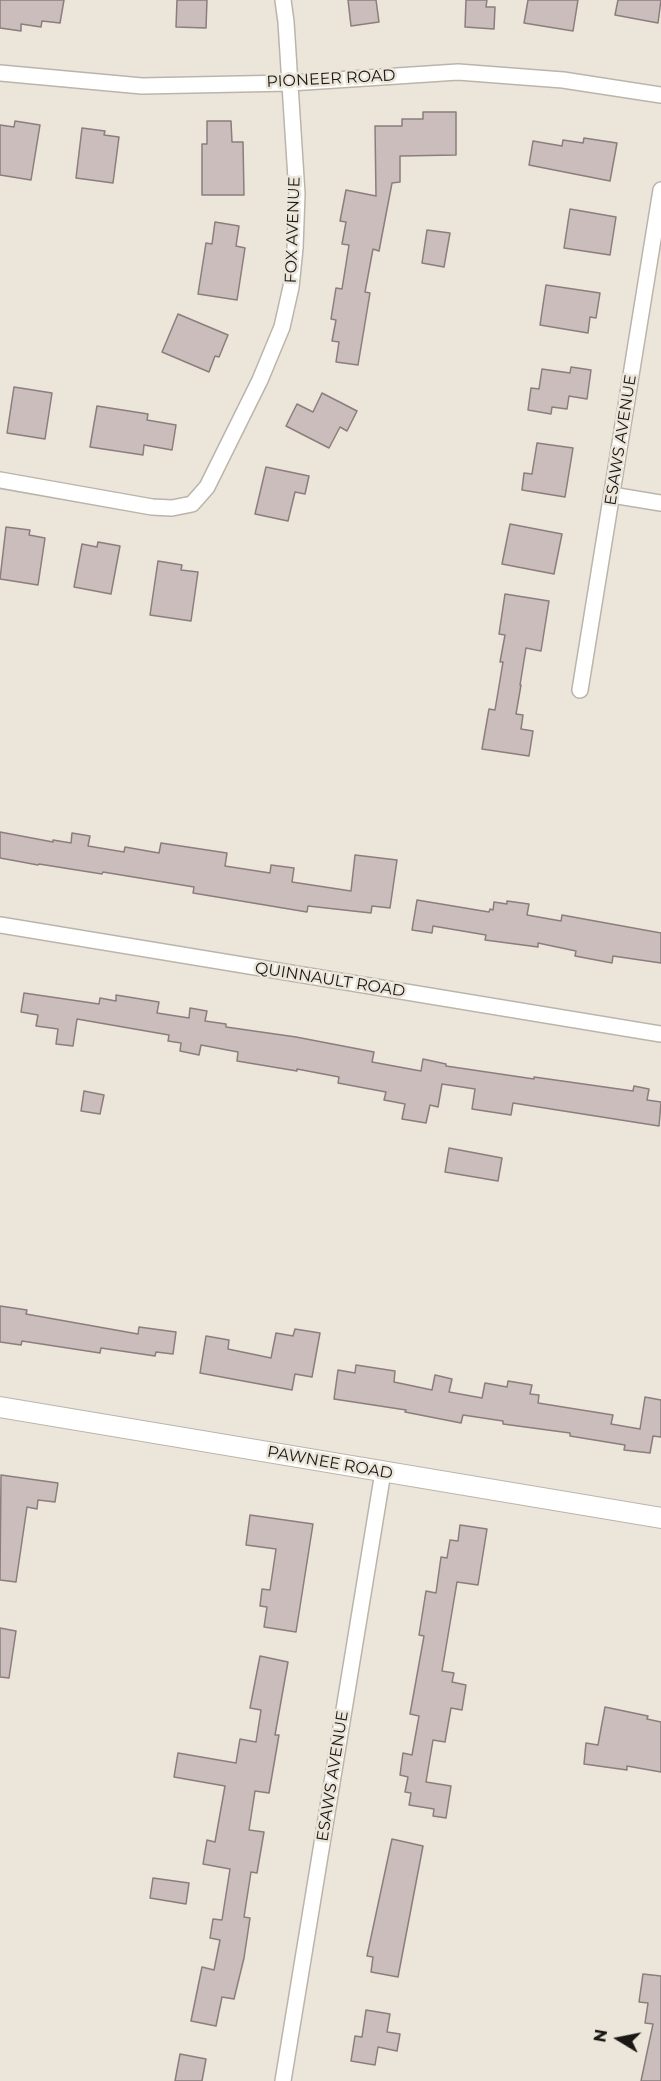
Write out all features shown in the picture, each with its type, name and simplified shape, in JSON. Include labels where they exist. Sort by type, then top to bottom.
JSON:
[{"type":"street","name":"FOX AVENUE","points":[[0,480],[152,507],[172,508],[192,504],[207,487],[260,380],[282,327],[291,287],[297,194],[283,0]]},
{"type":"street","name":"PIONEER ROAD","points":[[0,73],[142,86],[290,82],[458,72],[563,80],[661,95]]},
{"type":"street","name":"ESAWS AVENUE","points":[[580,690],[661,190]]},
{"type":"street","points":[[612,495],[661,503]]},
{"type":"street","name":"QUINNAULT ROAD","points":[[0,925],[661,1034]]},
{"type":"street","name":"PAWNEE ROAD","points":[[0,1407],[661,1518]]},
{"type":"street","name":"ESAWS AVENUE","points":[[283,2081],[384,1472]]},
{"type":"building","points":[[0,0],[64,0],[60,23],[42,21],[41,27],[21,24],[21,31],[0,28]]},
{"type":"building","points":[[177,0],[207,0],[206,28],[176,27]]},
{"type":"building","points":[[348,0],[376,0],[379,22],[351,26]]},
{"type":"building","points":[[466,0],[487,0],[486,7],[495,7],[494,29],[465,27]]},
{"type":"building","points":[[528,0],[578,0],[573,31],[524,23]]},
{"type":"building","points":[[618,0],[661,0],[658,23],[615,15]]},
{"type":"building","points":[[423,112],[456,112],[456,155],[400,156],[400,182],[392,183],[379,251],[373,249],[365,292],[370,293],[358,365],[336,362],[339,342],[332,341],[336,320],[331,319],[336,288],[342,289],[349,245],[342,244],[346,222],[340,221],[346,190],[376,196],[375,126],[402,126],[402,119],[423,119]]},
{"type":"building","points":[[15,121],[40,125],[31,180],[0,175],[0,125],[14,127]]},
{"type":"building","points":[[207,121],[231,121],[232,142],[243,142],[244,195],[202,195],[202,144],[207,144]]},
{"type":"building","points":[[82,128],[105,131],[104,135],[119,137],[113,183],[76,178]]},
{"type":"building","points":[[584,138],[617,143],[610,181],[529,165],[533,141],[562,146],[563,140],[583,143]]},
{"type":"building","points":[[570,209],[616,217],[610,255],[564,248]]},
{"type":"building","points":[[215,222],[239,226],[236,246],[245,248],[237,300],[198,294],[206,243],[212,244]]},
{"type":"building","points":[[427,230],[450,233],[444,267],[422,263]]},
{"type":"building","points":[[546,285],[600,293],[596,318],[590,317],[588,333],[540,325]]},
{"type":"building","points":[[178,314],[228,335],[219,357],[215,356],[209,372],[162,352]]},
{"type":"building","points":[[571,367],[591,370],[587,399],[569,396],[567,409],[552,407],[551,414],[528,410],[531,388],[539,389],[542,369],[570,373]]},
{"type":"building","points":[[14,387],[52,393],[45,439],[7,433]]},
{"type":"building","points":[[322,393],[357,411],[347,431],[340,427],[329,448],[286,426],[297,404],[313,412]]},
{"type":"building","points":[[97,406],[148,414],[147,420],[176,425],[172,450],[144,445],[143,455],[90,447]]},
{"type":"building","points":[[537,443],[573,448],[565,497],[522,490],[524,473],[532,474]]},
{"type":"building","points":[[266,467],[309,476],[305,494],[295,492],[288,521],[255,514]]},
{"type":"building","points":[[510,524],[562,534],[554,574],[502,564]]},
{"type":"building","points":[[6,527],[30,530],[29,535],[45,538],[38,585],[0,579]]},
{"type":"building","points":[[98,542],[120,546],[111,594],[74,587],[82,544],[97,547]]},
{"type":"building","points":[[158,561],[182,565],[181,570],[198,572],[191,621],[150,615]]},
{"type":"building","points":[[505,594],[549,601],[541,651],[526,648],[516,714],[523,715],[521,729],[533,731],[529,756],[482,749],[489,709],[495,710],[503,662],[500,662],[505,635],[499,634]]},
{"type":"building","points":[[0,832],[71,843],[72,833],[90,836],[88,846],[124,852],[125,847],[159,853],[161,843],[227,853],[225,866],[270,873],[271,865],[294,868],[292,882],[351,891],[355,855],[397,860],[390,908],[372,906],[371,913],[308,906],[307,912],[193,893],[194,887],[0,858]]},
{"type":"building","points":[[417,900],[489,912],[490,909],[493,910],[494,902],[507,904],[507,901],[529,904],[527,915],[561,921],[562,915],[661,933],[661,963],[613,956],[612,963],[575,956],[576,951],[538,943],[538,947],[485,940],[486,935],[433,926],[432,933],[412,930]]},
{"type":"building","points":[[24,993],[99,1004],[100,998],[116,1001],[116,995],[159,1002],[157,1013],[189,1018],[190,1008],[207,1011],[205,1021],[226,1024],[226,1027],[374,1052],[372,1062],[421,1071],[423,1059],[446,1064],[446,1066],[534,1079],[534,1077],[633,1091],[634,1086],[649,1089],[647,1100],[661,1102],[659,1126],[513,1103],[511,1115],[472,1109],[475,1089],[442,1084],[438,1107],[430,1105],[426,1123],[402,1119],[405,1104],[384,1100],[386,1092],[338,1083],[339,1077],[237,1061],[238,1052],[201,1045],[199,1055],[180,1051],[181,1043],[168,1041],[169,1035],[77,1019],[73,1046],[56,1044],[58,1029],[36,1026],[38,1015],[21,1012]]},
{"type":"building","points":[[84,1091],[104,1095],[100,1114],[81,1111]]},
{"type":"building","points":[[449,1148],[502,1158],[498,1181],[445,1172]]},
{"type":"building","points":[[0,1306],[27,1310],[26,1314],[138,1334],[139,1327],[176,1332],[173,1354],[156,1352],[155,1356],[101,1348],[100,1353],[22,1341],[21,1345],[0,1342]]},
{"type":"building","points":[[295,1329],[320,1333],[312,1377],[295,1374],[292,1390],[200,1373],[206,1336],[229,1340],[228,1349],[271,1358],[276,1333],[293,1336]]},
{"type":"building","points":[[356,1365],[395,1371],[394,1382],[432,1390],[435,1375],[452,1379],[449,1392],[482,1398],[485,1383],[507,1387],[508,1381],[532,1385],[530,1394],[539,1395],[538,1403],[613,1415],[611,1424],[640,1429],[645,1397],[661,1400],[661,1437],[653,1436],[650,1453],[624,1450],[625,1445],[570,1436],[570,1433],[503,1424],[503,1421],[463,1415],[461,1423],[405,1412],[406,1410],[334,1399],[338,1370],[355,1373]]},
{"type":"building","points":[[1,1475],[58,1483],[55,1502],[38,1500],[37,1509],[27,1507],[16,1582],[0,1580]]},
{"type":"building","points":[[250,1515],[313,1524],[296,1632],[264,1627],[267,1607],[260,1606],[262,1589],[270,1590],[276,1549],[246,1545]]},
{"type":"building","points":[[460,1525],[487,1529],[478,1585],[457,1582],[442,1671],[454,1673],[452,1682],[466,1685],[462,1710],[451,1708],[445,1742],[433,1740],[426,1782],[451,1786],[446,1818],[433,1816],[434,1809],[409,1805],[411,1793],[405,1792],[408,1777],[400,1775],[403,1753],[412,1755],[419,1716],[410,1714],[424,1636],[419,1635],[426,1591],[436,1593],[441,1557],[447,1558],[450,1540],[458,1541]]},
{"type":"building","points":[[0,1628],[16,1631],[9,1678],[0,1677]]},
{"type":"building","points":[[260,1656],[288,1662],[275,1735],[279,1735],[269,1793],[255,1791],[249,1830],[264,1832],[257,1873],[251,1872],[244,1917],[250,1918],[244,1958],[234,1999],[222,1997],[216,2026],[191,2021],[202,1967],[214,1970],[220,1940],[210,1938],[213,1919],[222,1920],[230,1869],[203,1864],[207,1840],[215,1842],[225,1786],[174,1777],[178,1753],[236,1763],[240,1739],[256,1742],[261,1710],[250,1708]]},
{"type":"building","points":[[605,1707],[648,1716],[647,1719],[661,1722],[661,1772],[627,1766],[627,1770],[584,1764],[586,1743],[598,1745]]},
{"type":"building","points":[[392,1839],[423,1846],[398,1977],[371,1972],[373,1957],[367,1956]]},
{"type":"building","points":[[153,1878],[189,1883],[186,1904],[150,1898]]},
{"type":"building","points":[[643,1974],[661,1976],[661,2081],[641,2081],[653,2024],[645,2023],[648,2003],[639,2002]]},
{"type":"building","points":[[366,2010],[390,2014],[387,2032],[400,2034],[397,2051],[378,2047],[375,2065],[351,2061],[355,2036],[362,2037]]},
{"type":"building","points":[[180,2054],[206,2059],[202,2081],[175,2081]]}]
